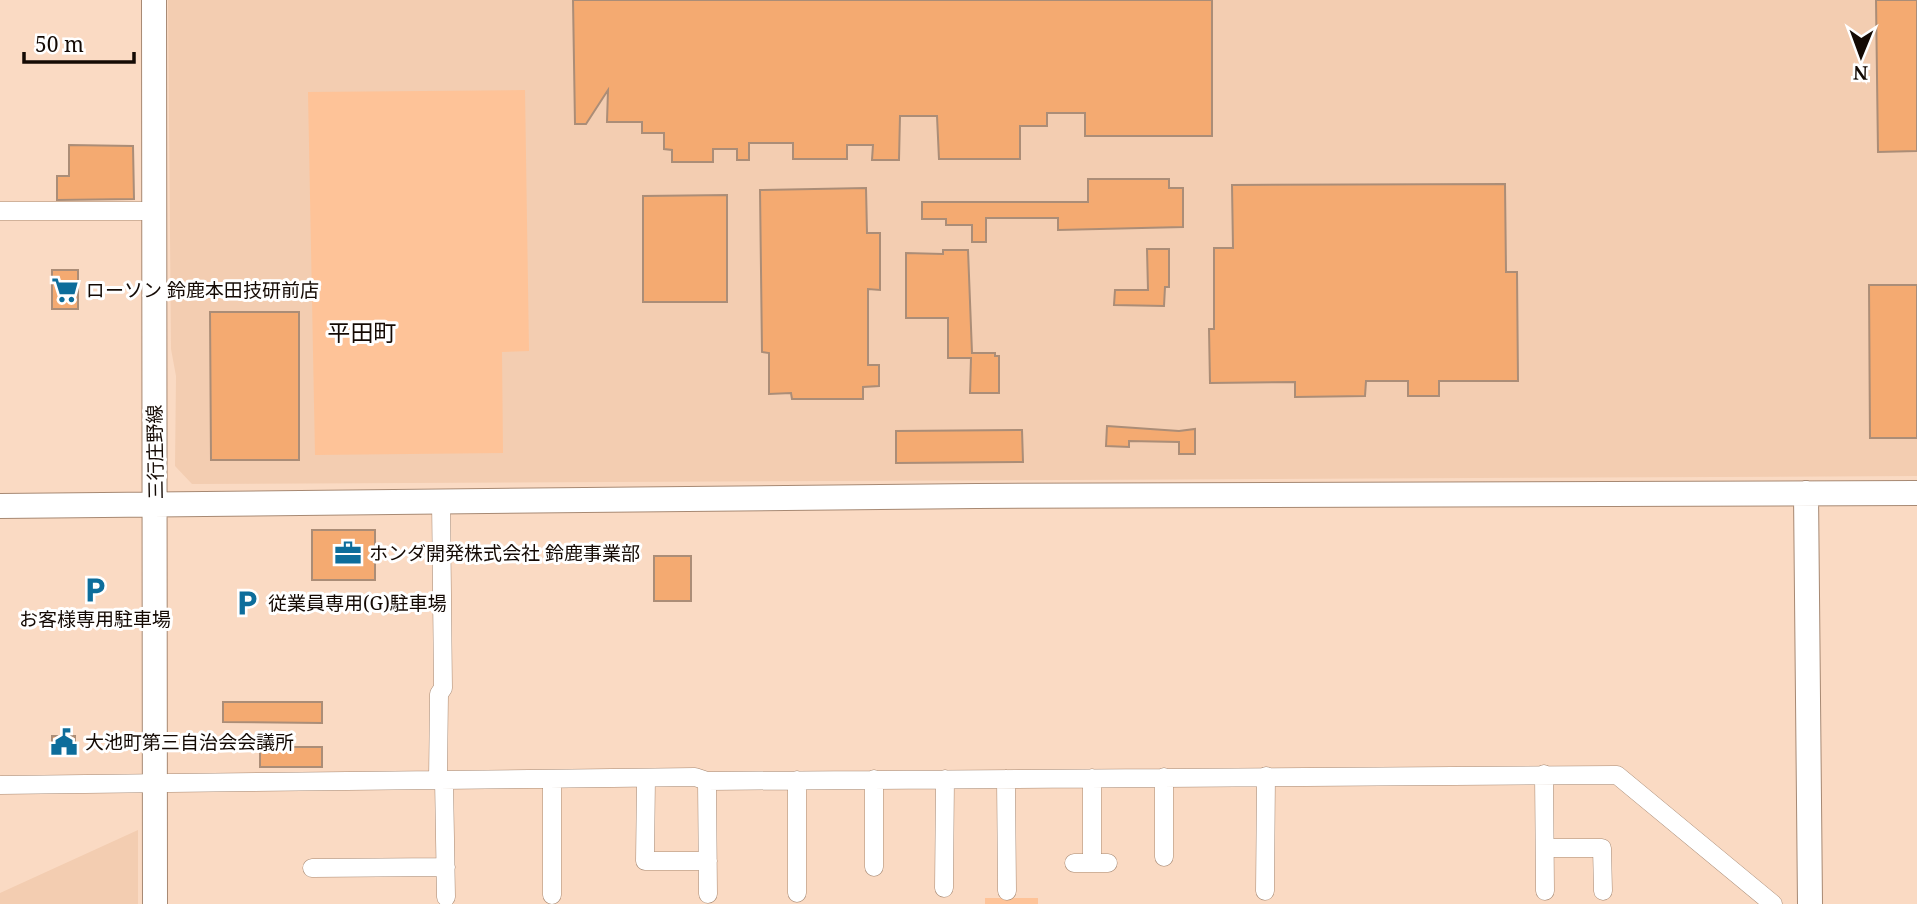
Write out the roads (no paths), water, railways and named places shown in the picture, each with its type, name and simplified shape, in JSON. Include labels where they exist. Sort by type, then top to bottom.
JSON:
[{"type":"street","name":"三行庄野線","points":[[153,0],[155,904]]},
{"type":"street","points":[[0,211],[153,211]]},
{"type":"street","points":[[0,506],[441,500],[1917,493]]},
{"type":"street","points":[[1806,494],[1810,904]]},
{"type":"street","points":[[441,500],[443,688],[439,694],[446,897]]},
{"type":"street","points":[[1544,774],[1545,891]]},
{"type":"street","points":[[0,785],[695,777],[707,781],[1617,775],[1773,904]]},
{"type":"street","points":[[1265,891],[1266,776]]},
{"type":"street","points":[[1164,777],[1164,857]]},
{"type":"street","points":[[646,778],[645,861],[708,860]]},
{"type":"street","points":[[1091,863],[1092,778]]},
{"type":"street","points":[[552,779],[552,895]]},
{"type":"street","points":[[874,779],[874,867]]},
{"type":"street","points":[[944,888],[945,779]]},
{"type":"street","points":[[1006,779],[1007,891]]},
{"type":"street","points":[[797,780],[797,893]]},
{"type":"street","points":[[707,781],[708,894]]},
{"type":"street","points":[[1545,848],[1602,848],[1603,891]]},
{"type":"street","points":[[312,868],[446,867]]},
{"type":"place","name":"ローソン 鈴鹿本田技研前店","points":[[65,290]]},
{"type":"place","name":"ホンダ開発株式会社 鈴鹿事業部","points":[[348,553]]},
{"type":"place","name":"お客様専用駐車場","points":[[95,590]]},
{"type":"place","name":"従業員専用(G)駐車場","points":[[247,603]]},
{"type":"place","name":"大池町第三自治会会議所","points":[[64,742]]},
{"type":"district","name":"平田町","points":[[362,333]]}]
